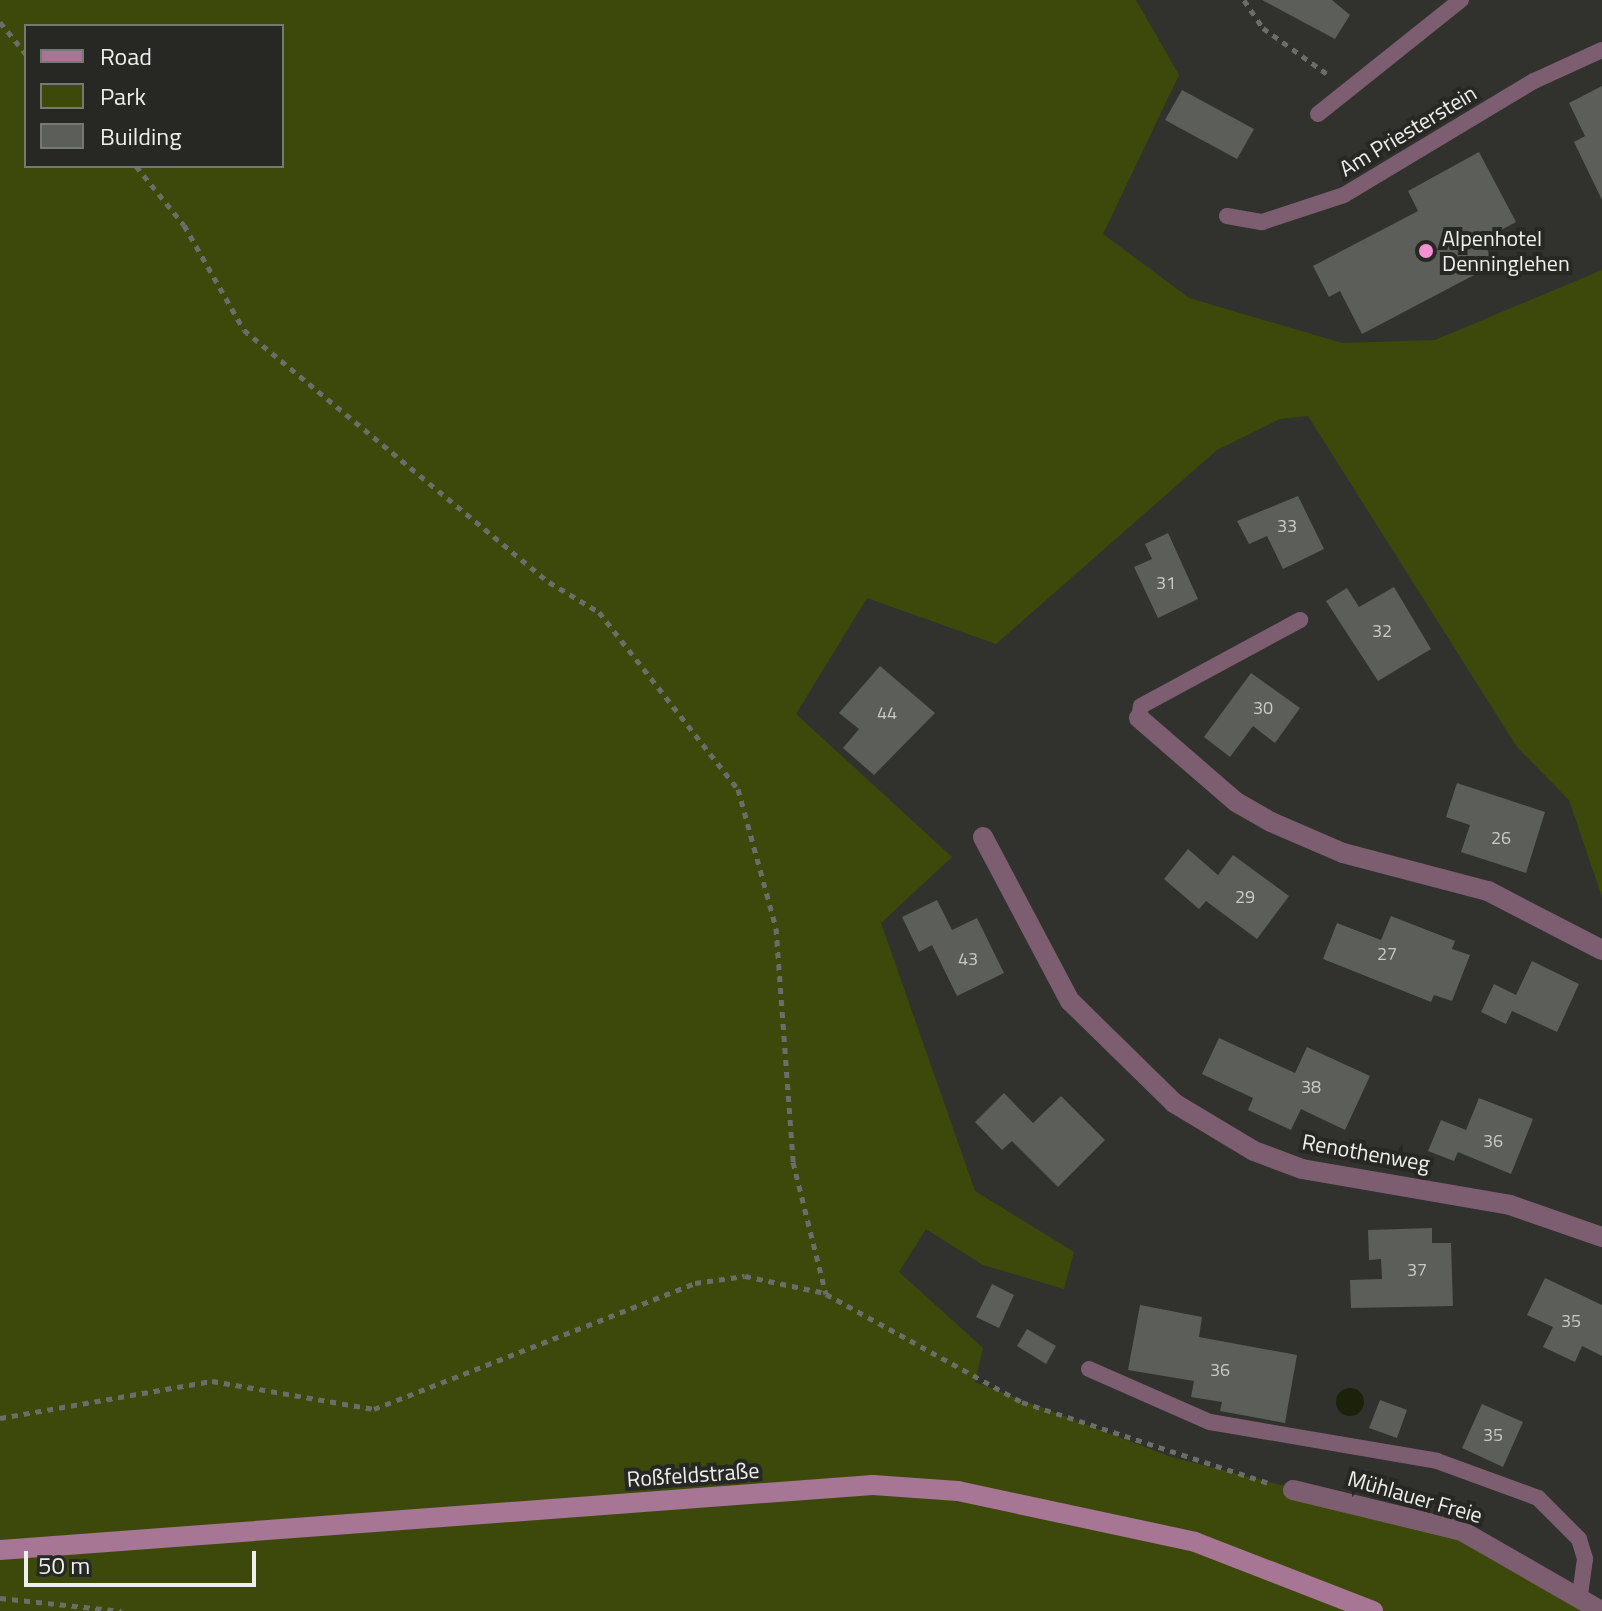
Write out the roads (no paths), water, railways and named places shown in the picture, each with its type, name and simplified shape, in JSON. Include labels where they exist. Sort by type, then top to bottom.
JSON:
[{"type":"main road","name":"Roßfeldstraße","points":[[0,1550],[873,1485],[958,1491],[1195,1542],[1373,1611]]},
{"type":"street","points":[[1139,718],[1236,802],[1271,822],[1343,853],[1488,891],[1602,950]]},
{"type":"street","name":"Renothenweg","points":[[983,837],[1070,1001],[1135,1073],[1186,1111],[1302,1169],[1496,1202],[1602,1237]]},
{"type":"street","name":"Mühlauer Freie","points":[[1293,1490],[1462,1531],[1580,1595],[1601,1611]]},
{"type":"lane","points":[[1318,114],[1461,0]]},
{"type":"lane","name":"Am Priesterstein","points":[[1227,216],[1262,222],[1344,195],[1534,81],[1602,50]]},
{"type":"lane","points":[[1139,718],[1141,706],[1300,620]]},
{"type":"lane","points":[[1089,1369],[1210,1422],[1437,1461],[1538,1498],[1579,1539],[1585,1559],[1580,1595]]},
{"type":"place","name":"Alpenhotel Denninglehen","points":[[1426,251]]}]
